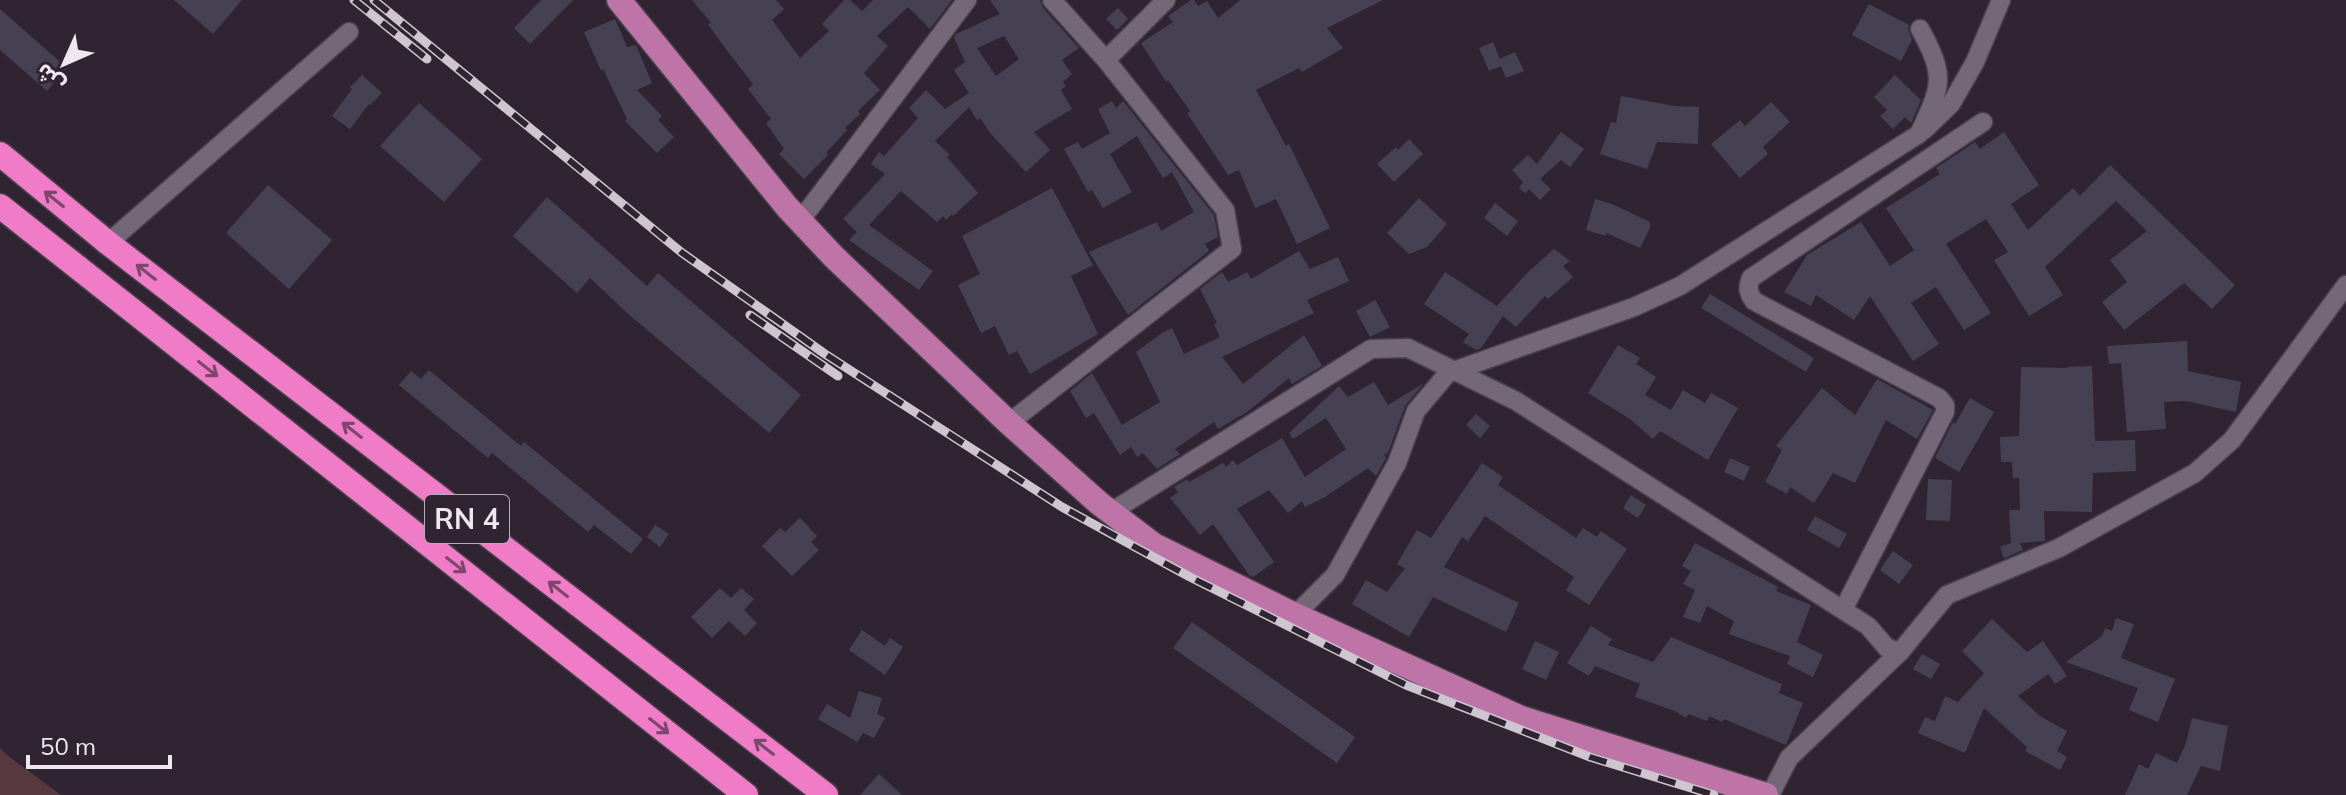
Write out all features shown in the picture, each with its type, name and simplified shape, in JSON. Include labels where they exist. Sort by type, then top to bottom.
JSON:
[{"type":"highway","name":"RN 4","points":[[0,154],[108,243],[826,795]]},
{"type":"highway","name":"RN 4","points":[[0,206],[746,795]]},
{"type":"main road","points":[[619,0],[800,221],[834,257],[1009,423],[1111,512],[1154,545],[1295,615],[1521,718],[1768,795]]},
{"type":"street","points":[[800,221],[967,0]]},
{"type":"street","points":[[1009,423],[1232,249],[1225,210],[1106,60],[1052,0]]},
{"type":"street","points":[[1106,60],[1166,0]]},
{"type":"street","points":[[1295,615],[1335,575],[1397,463],[1416,411],[1448,373],[1634,307],[1680,286],[1919,134],[1951,104],[1975,62],[2001,0]]},
{"type":"street","points":[[1919,134],[1935,97],[1939,72],[1920,29]]},
{"type":"street","points":[[108,243],[349,32]]},
{"type":"street","points":[[1843,610],[1945,412],[1945,405],[1931,393],[1754,301],[1748,293],[1748,285],[1751,278],[1983,122]]},
{"type":"street","points":[[1768,795],[1789,758],[1900,652],[1947,595],[2059,548],[2195,473],[2232,440],[2346,285]]},
{"type":"street","points":[[1111,512],[1371,349],[1408,348],[1516,401],[1868,626],[1887,648],[1900,652]]},
{"type":"shaded area","points":[[0,748],[7,755],[61,795],[0,795]]},
{"type":"building","points":[[174,0],[242,0],[213,34]]},
{"type":"building","points":[[541,0],[573,0],[530,44],[514,28]]},
{"type":"building","points":[[692,0],[776,0],[784,9],[772,20],[800,58],[829,31],[822,24],[844,0],[850,0],[862,11],[873,0],[952,0],[930,29],[908,7],[877,36],[888,46],[864,73],[880,90],[858,111],[860,114],[845,128],[847,130],[826,153],[828,155],[804,179],[779,154],[784,149],[766,123],[771,119],[748,89],[753,84]]},
{"type":"building","points":[[990,0],[1040,0],[1043,8],[1079,48],[1062,60],[1072,74],[1063,82],[1066,86],[1061,90],[1072,109],[1034,132],[1050,150],[1026,172],[980,118],[977,120],[969,107],[935,141],[950,155],[947,157],[978,193],[953,216],[946,220],[943,216],[937,222],[901,191],[869,225],[933,271],[919,290],[849,240],[857,232],[843,219],[885,174],[871,164],[879,152],[884,156],[918,118],[909,108],[926,90],[945,109],[969,93],[954,70],[965,62],[954,38],[956,34],[1000,14]],"holes":[[[1004,36],[1019,59],[996,76],[977,48]]]},
{"type":"building","points":[[1191,0],[1198,6],[1207,1],[1218,18],[1240,0],[1383,0],[1327,28],[1343,48],[1302,72],[1299,68],[1256,90],[1286,146],[1289,144],[1330,228],[1297,244],[1276,199],[1255,208],[1239,170],[1228,175],[1187,113],[1190,111],[1168,80],[1166,82],[1141,43],[1173,22],[1168,16]]},
{"type":"building","points":[[1869,4],[1909,25],[1912,40],[1901,61],[1852,35]]},
{"type":"building","points":[[1118,8],[1128,19],[1117,30],[1106,19]]},
{"type":"building","points":[[0,9],[67,68],[47,91],[0,50]]},
{"type":"building","points":[[615,19],[627,47],[636,45],[652,83],[637,90],[662,116],[658,120],[674,137],[657,153],[625,121],[627,119],[584,32]]},
{"type":"building","points":[[1493,42],[1500,59],[1515,52],[1524,71],[1506,78],[1501,66],[1489,71],[1479,48]]},
{"type":"building","points":[[362,75],[382,93],[369,104],[350,129],[332,116],[352,89],[350,87]]},
{"type":"building","points":[[1895,75],[1921,100],[1911,123],[1905,117],[1893,129],[1880,116],[1887,110],[1874,97]]},
{"type":"building","points":[[1621,96],[1674,106],[1699,107],[1698,144],[1657,142],[1647,169],[1600,154],[1611,122],[1616,123]]},
{"type":"building","points":[[1112,101],[1116,108],[1123,101],[1214,215],[1218,237],[1205,244],[1209,251],[1128,315],[1089,252],[1157,222],[1161,231],[1194,212],[1172,172],[1163,178],[1137,136],[1110,154],[1132,192],[1103,208],[1092,190],[1088,192],[1064,149],[1078,142],[1082,149],[1110,133],[1098,109]]},
{"type":"building","points":[[1771,102],[1790,122],[1763,147],[1768,154],[1740,178],[1711,144],[1740,120],[1745,126]]},
{"type":"building","points":[[419,103],[482,159],[444,202],[380,146]]},
{"type":"building","points":[[1561,132],[1584,149],[1570,167],[1561,160],[1540,179],[1551,189],[1540,200],[1529,189],[1525,193],[1519,188],[1523,182],[1512,170],[1528,155],[1537,164]]},
{"type":"building","points":[[2004,132],[2039,185],[2011,204],[2028,230],[2073,188],[2080,196],[2110,165],[2235,285],[2212,309],[2184,283],[2124,330],[2102,302],[2127,282],[2110,260],[2147,231],[2116,201],[2045,267],[2063,295],[2029,316],[1994,260],[2008,252],[1986,219],[1946,244],[1991,313],[1964,330],[1936,287],[1911,303],[1939,344],[1913,361],[1870,296],[1854,320],[1816,295],[1811,306],[1784,292],[1807,255],[1861,222],[1890,266],[1914,250],[1886,208],[1940,174],[1936,168],[1975,142],[1980,149]]},
{"type":"building","points":[[1409,139],[1423,154],[1394,182],[1377,164]]},
{"type":"building","points":[[268,185],[332,240],[289,289],[226,233]]},
{"type":"building","points":[[1052,188],[1093,265],[1071,276],[1098,334],[1030,374],[1017,351],[1009,355],[995,326],[981,333],[958,285],[980,274],[962,236]]},
{"type":"building","points":[[547,197],[647,286],[658,273],[801,395],[769,433],[590,278],[577,293],[513,236]]},
{"type":"building","points":[[1419,198],[1447,224],[1427,247],[1409,254],[1387,233]]},
{"type":"building","points":[[1595,199],[1650,222],[1640,248],[1606,233],[1606,236],[1586,230]]},
{"type":"building","points":[[1495,203],[1518,221],[1507,236],[1484,218]]},
{"type":"building","points":[[1554,249],[1570,261],[1563,266],[1573,277],[1548,299],[1545,296],[1516,327],[1503,316],[1481,348],[1476,350],[1463,342],[1469,334],[1424,304],[1445,272],[1497,306]]},
{"type":"building","points":[[1299,251],[1310,269],[1338,257],[1349,281],[1307,300],[1314,313],[1222,357],[1243,384],[1304,335],[1322,366],[1292,384],[1289,378],[1247,412],[1218,429],[1214,422],[1175,449],[1180,454],[1157,469],[1143,453],[1137,457],[1131,447],[1120,455],[1094,413],[1086,418],[1070,391],[1092,373],[1122,425],[1160,402],[1136,352],[1172,328],[1184,354],[1220,337],[1214,324],[1217,323],[1200,289],[1222,272],[1228,282],[1247,272],[1251,279]]},
{"type":"building","points":[[1710,294],[1814,358],[1806,372],[1701,308]]},
{"type":"building","points":[[1375,300],[1390,327],[1370,337],[1356,311]]},
{"type":"building","points":[[2187,341],[2188,371],[2241,382],[2236,412],[2186,401],[2164,402],[2166,429],[2127,432],[2121,363],[2109,364],[2107,346]]},
{"type":"building","points":[[1618,345],[1640,358],[1636,364],[1656,377],[1645,395],[1671,410],[1683,390],[1705,403],[1711,393],[1738,408],[1708,460],[1660,431],[1653,439],[1630,419],[1588,393]]},
{"type":"building","points":[[2092,366],[2095,441],[2135,440],[2136,471],[2093,473],[2092,512],[2044,511],[2045,541],[2020,543],[2023,550],[2004,558],[2000,547],[2011,543],[2009,510],[2020,510],[2019,478],[2013,478],[2012,462],[2001,462],[2000,437],[2019,436],[2021,367]]},
{"type":"building","points":[[429,370],[521,446],[524,442],[643,539],[631,554],[594,525],[588,532],[492,453],[488,458],[399,385],[411,371],[421,379]]},
{"type":"building","points":[[1877,379],[1933,410],[1917,439],[1886,420],[1855,483],[1833,473],[1814,503],[1790,487],[1787,494],[1765,482],[1782,450],[1776,446],[1822,388],[1855,415]]},
{"type":"building","points":[[1374,382],[1388,405],[1424,383],[1405,406],[1376,476],[1368,468],[1325,497],[1305,507],[1302,501],[1288,513],[1269,490],[1237,509],[1274,562],[1253,577],[1213,524],[1200,535],[1170,498],[1178,492],[1174,487],[1187,479],[1189,482],[1223,463],[1226,467],[1233,460],[1237,465],[1282,438],[1305,477],[1346,449],[1326,418],[1293,439],[1289,433],[1339,386],[1348,397]]},
{"type":"building","points":[[1970,398],[1994,412],[1959,472],[1935,458],[1953,422],[1955,424]]},
{"type":"building","points":[[1476,414],[1490,426],[1480,438],[1466,425]]},
{"type":"building","points":[[1730,458],[1750,467],[1744,481],[1724,472]]},
{"type":"building","points":[[1482,463],[1503,477],[1498,485],[1576,538],[1583,528],[1597,537],[1601,531],[1627,549],[1589,605],[1566,590],[1574,577],[1485,516],[1468,541],[1462,537],[1444,567],[1519,603],[1506,632],[1433,597],[1409,637],[1352,604],[1366,580],[1387,592],[1405,568],[1397,564],[1417,530],[1431,538]]},
{"type":"building","points":[[1928,479],[1952,480],[1950,521],[1926,520]]},
{"type":"building","points":[[1631,495],[1646,505],[1638,518],[1623,508]]},
{"type":"building","points":[[1815,516],[1847,534],[1839,548],[1807,530]]},
{"type":"building","points":[[800,518],[817,536],[811,542],[819,550],[792,576],[762,546],[780,528],[785,532]]},
{"type":"building","points":[[655,525],[669,534],[660,547],[647,537]]},
{"type":"building","points":[[1695,543],[1778,587],[1776,591],[1811,605],[1797,642],[1823,655],[1813,677],[1787,664],[1790,656],[1729,634],[1734,621],[1707,606],[1700,623],[1683,617],[1695,590],[1683,584],[1691,571],[1682,566]]},
{"type":"building","points":[[1893,551],[1913,565],[1899,584],[1880,570]]},
{"type":"building","points":[[720,588],[731,598],[741,588],[754,599],[744,610],[757,623],[745,636],[729,621],[712,638],[691,617]]},
{"type":"building","points":[[2116,618],[2134,624],[2121,658],[2175,679],[2158,722],[2129,710],[2138,688],[2066,662],[2102,636],[2105,628],[2112,631]]},
{"type":"building","points":[[1992,619],[2027,652],[2043,641],[2067,676],[2055,684],[2048,674],[2018,696],[2040,716],[2067,731],[2057,751],[2067,757],[2060,770],[2025,751],[2027,747],[1984,708],[1965,753],[1918,733],[1925,717],[1935,721],[1945,696],[1958,702],[1984,673],[1962,651]]},
{"type":"building","points":[[1192,622],[1355,737],[1337,763],[1173,648]]},
{"type":"building","points":[[1591,626],[1612,639],[1608,645],[1653,662],[1671,637],[1782,684],[1779,693],[1803,703],[1786,745],[1724,719],[1722,722],[1709,716],[1707,721],[1688,714],[1686,718],[1635,697],[1640,684],[1595,666],[1589,676],[1567,663]]},
{"type":"building","points":[[862,630],[885,646],[890,638],[903,647],[885,675],[849,650]]},
{"type":"building","points":[[1535,641],[1559,652],[1546,680],[1522,669]]},
{"type":"building","points":[[1922,654],[1940,664],[1931,679],[1913,669]]},
{"type":"building","points":[[859,691],[882,698],[877,714],[885,718],[874,738],[863,733],[857,742],[818,719],[827,704],[850,718]]},
{"type":"building","points":[[2192,718],[2228,726],[2220,771],[2201,766],[2187,795],[2125,795],[2139,764],[2148,769],[2156,753],[2177,763]]},
{"type":"building","points":[[879,774],[902,795],[860,795]]},
{"type":"railway","points":[[354,0],[427,59]]},
{"type":"railway","points":[[374,0],[681,252],[825,354],[1062,507],[1190,577],[1406,685],[1590,757],[1714,795]]},
{"type":"railway","points":[[750,315],[838,376]]}]
